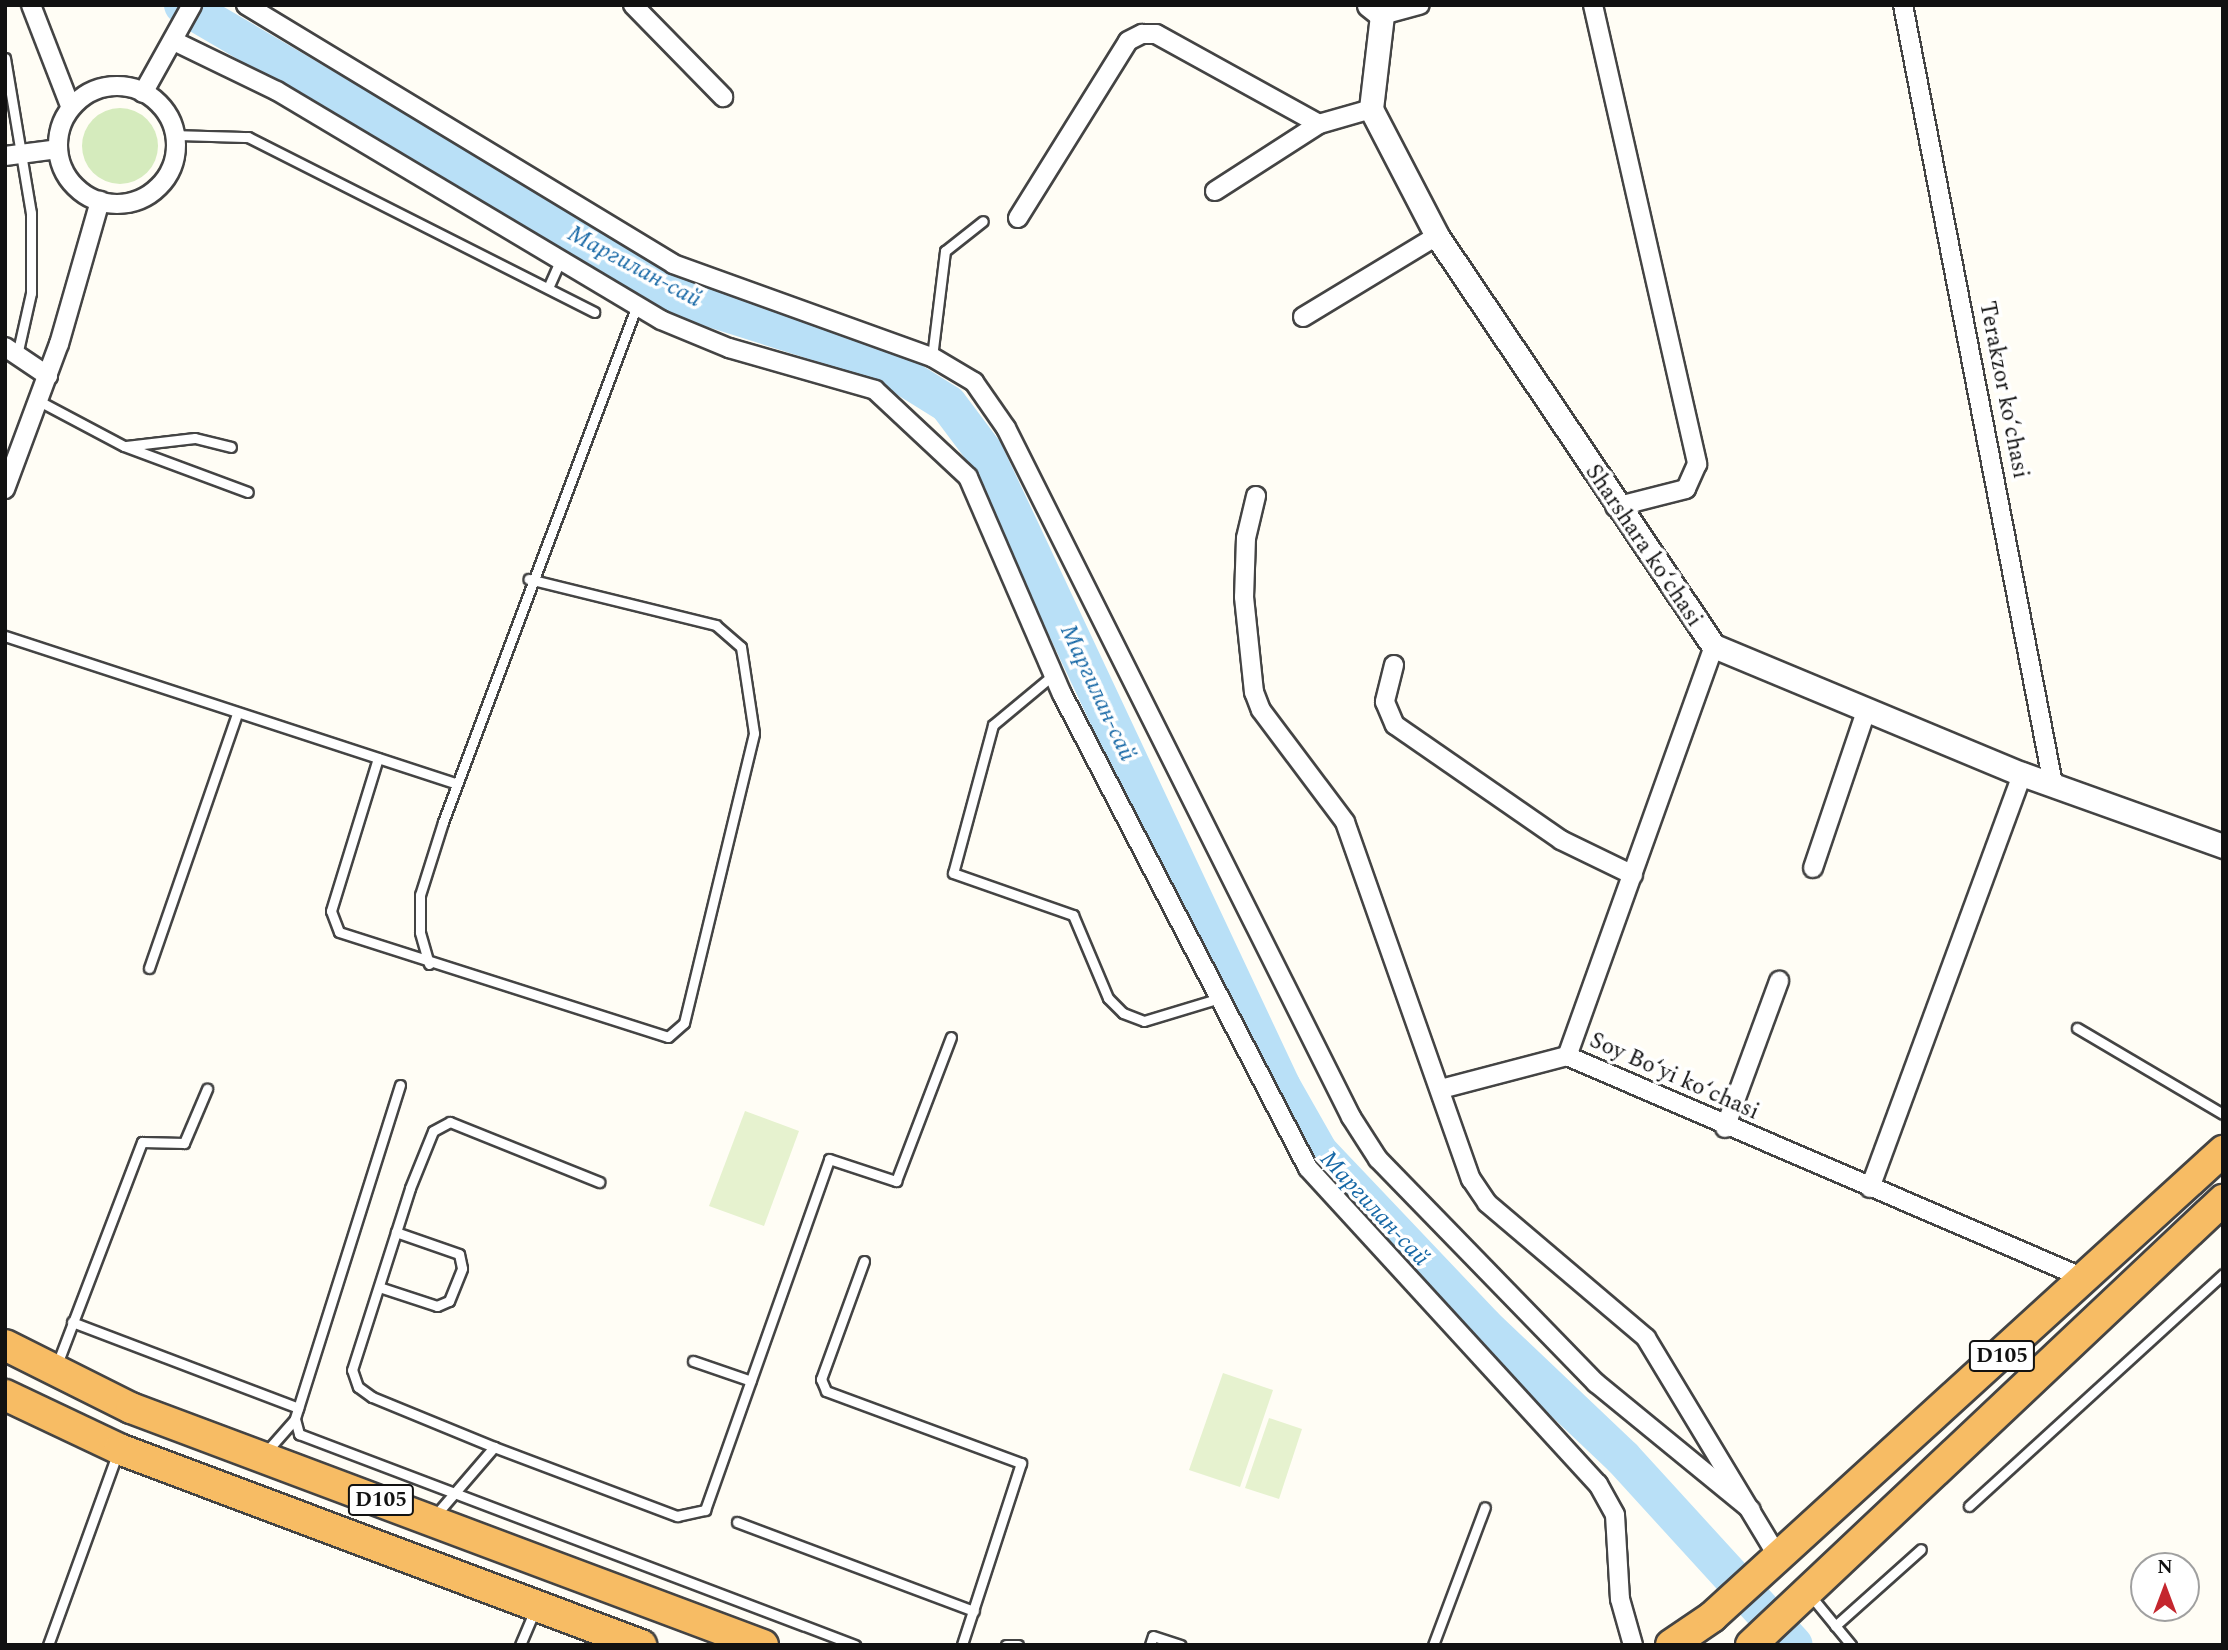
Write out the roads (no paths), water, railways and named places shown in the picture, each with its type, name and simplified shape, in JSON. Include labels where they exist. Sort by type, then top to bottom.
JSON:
[{"type":"highway","name":"D105","points":[[1671,1645],[1712,1617],[2086,1279],[2223,1151]]},
{"type":"highway","name":"D105","points":[[1752,1645],[2223,1200]]},
{"type":"highway","name":"D105","points":[[5,1345],[54,1372],[131,1408],[763,1645]]},
{"type":"highway","name":"D105","points":[[5,1395],[119,1449],[641,1645]]},
{"type":"street","points":[[31,5],[71,108],[58,149],[71,182],[100,201],[126,203],[160,184],[173,161],[175,135],[164,110],[143,93],[104,88],[71,108]]},
{"type":"street","points":[[143,93],[192,5]]},
{"type":"street","points":[[246,5],[673,264],[932,357],[974,382],[992,402],[1338,1093],[1378,1159],[1596,1383],[1751,1510]]},
{"type":"street","points":[[633,5],[723,97]]},
{"type":"street","points":[[1214,191],[1320,124],[1371,109],[1376,10],[1420,5]]},
{"type":"street","points":[[1593,5],[1697,464],[1686,489],[1615,507]]},
{"type":"street","name":"Terakzor koʻchasi","points":[[1903,5],[2053,785]]},
{"type":"street","points":[[1018,218],[1128,41],[1142,34],[1156,34],[1320,124]]},
{"type":"street","points":[[174,41],[277,91],[637,305],[729,348],[875,390],[968,477],[1053,675],[1217,999],[1308,1168],[1337,1207],[1598,1484],[1615,1515],[1620,1599],[1633,1645]]},
{"type":"street","name":"Sharshara koʻchasi","points":[[1371,109],[1437,236],[1615,507],[1714,646],[2022,774],[2223,846]]},
{"type":"street","points":[[12,156],[58,149]]},
{"type":"street","points":[[5,489],[40,401],[100,201]]},
{"type":"street","points":[[1303,317],[1437,236]]},
{"type":"street","points":[[11,351],[48,376]]},
{"type":"street","points":[[1256,496],[1246,538],[1244,597],[1254,692],[1261,710],[1345,822],[1471,1179],[1486,1203],[1646,1338],[1778,1557]]},
{"type":"street","name":"Soy Boʻyi koʻchasi","points":[[1714,646],[1567,1056],[1725,1128],[2086,1279]]},
{"type":"street","points":[[1394,666],[1385,702],[1395,725],[1561,840],[1633,875]]},
{"type":"street","points":[[1813,868],[1866,711]]},
{"type":"street","points":[[1870,1188],[2022,774]]},
{"type":"street","points":[[1725,1128],[1779,981]]},
{"type":"street","points":[[1441,1089],[1567,1056]]},
{"type":"lane","points":[[5,58],[12,156],[31,213],[31,293],[11,351]]},
{"type":"lane","points":[[175,135],[248,137],[594,312]]},
{"type":"lane","points":[[932,357],[945,251],[983,222]]},
{"type":"lane","points":[[548,288],[560,261]]},
{"type":"lane","points":[[429,964],[419,932],[420,895],[455,783],[529,579],[637,305]]},
{"type":"lane","points":[[40,401],[124,446],[248,492]]},
{"type":"lane","points":[[124,446],[195,438],[231,447]]},
{"type":"lane","points":[[378,758],[331,912],[338,932],[429,964],[668,1037],[684,1023],[754,733],[741,647],[716,625],[529,579]]},
{"type":"lane","points":[[5,636],[237,714],[455,783]]},
{"type":"lane","points":[[1053,675],[993,725],[953,873],[1073,915],[1108,998],[1123,1013],[1144,1021],[1217,999]]},
{"type":"lane","points":[[149,968],[237,714]]},
{"type":"lane","points":[[2077,1028],[2223,1114]]},
{"type":"lane","points":[[599,1182],[450,1122],[433,1132],[396,1232],[352,1370],[358,1387],[494,1447],[691,1516],[705,1510],[829,1159],[896,1181],[951,1037]]},
{"type":"lane","points":[[262,1456],[295,1419],[400,1085]]},
{"type":"lane","points":[[54,1372],[142,1142],[184,1143],[206,1089]]},
{"type":"lane","points":[[379,1287],[437,1306],[449,1301],[462,1268],[459,1254],[396,1232]]},
{"type":"lane","points":[[864,1261],[821,1379],[826,1391],[1021,1463],[962,1645]]},
{"type":"lane","points":[[1969,1506],[2223,1274]]},
{"type":"lane","points":[[72,1322],[298,1408]]},
{"type":"lane","points":[[693,1361],[751,1381]]},
{"type":"lane","points":[[295,1419],[299,1434],[855,1645]]},
{"type":"lane","points":[[432,1519],[451,1492],[494,1447]]},
{"type":"lane","points":[[48,1645],[119,1449]]},
{"type":"lane","points":[[1433,1645],[1485,1507]]},
{"type":"lane","points":[[737,1522],[974,1611]]},
{"type":"lane","points":[[1835,1626],[1921,1549]]},
{"type":"lane","points":[[1803,1594],[1851,1645]]},
{"type":"lane","points":[[520,1645],[537,1605]]},
{"type":"lane","points":[[1150,1645],[1153,1636],[1181,1645]]},
{"type":"lane","points":[[1006,1645],[1018,1645]]},
{"type":"waterway","name":"Маргилан-сай","points":[[183,5],[685,300],[879,361],[948,404],[984,452],[1282,1087],[1319,1152],[1484,1326],[1623,1458],[1794,1645]]}]
